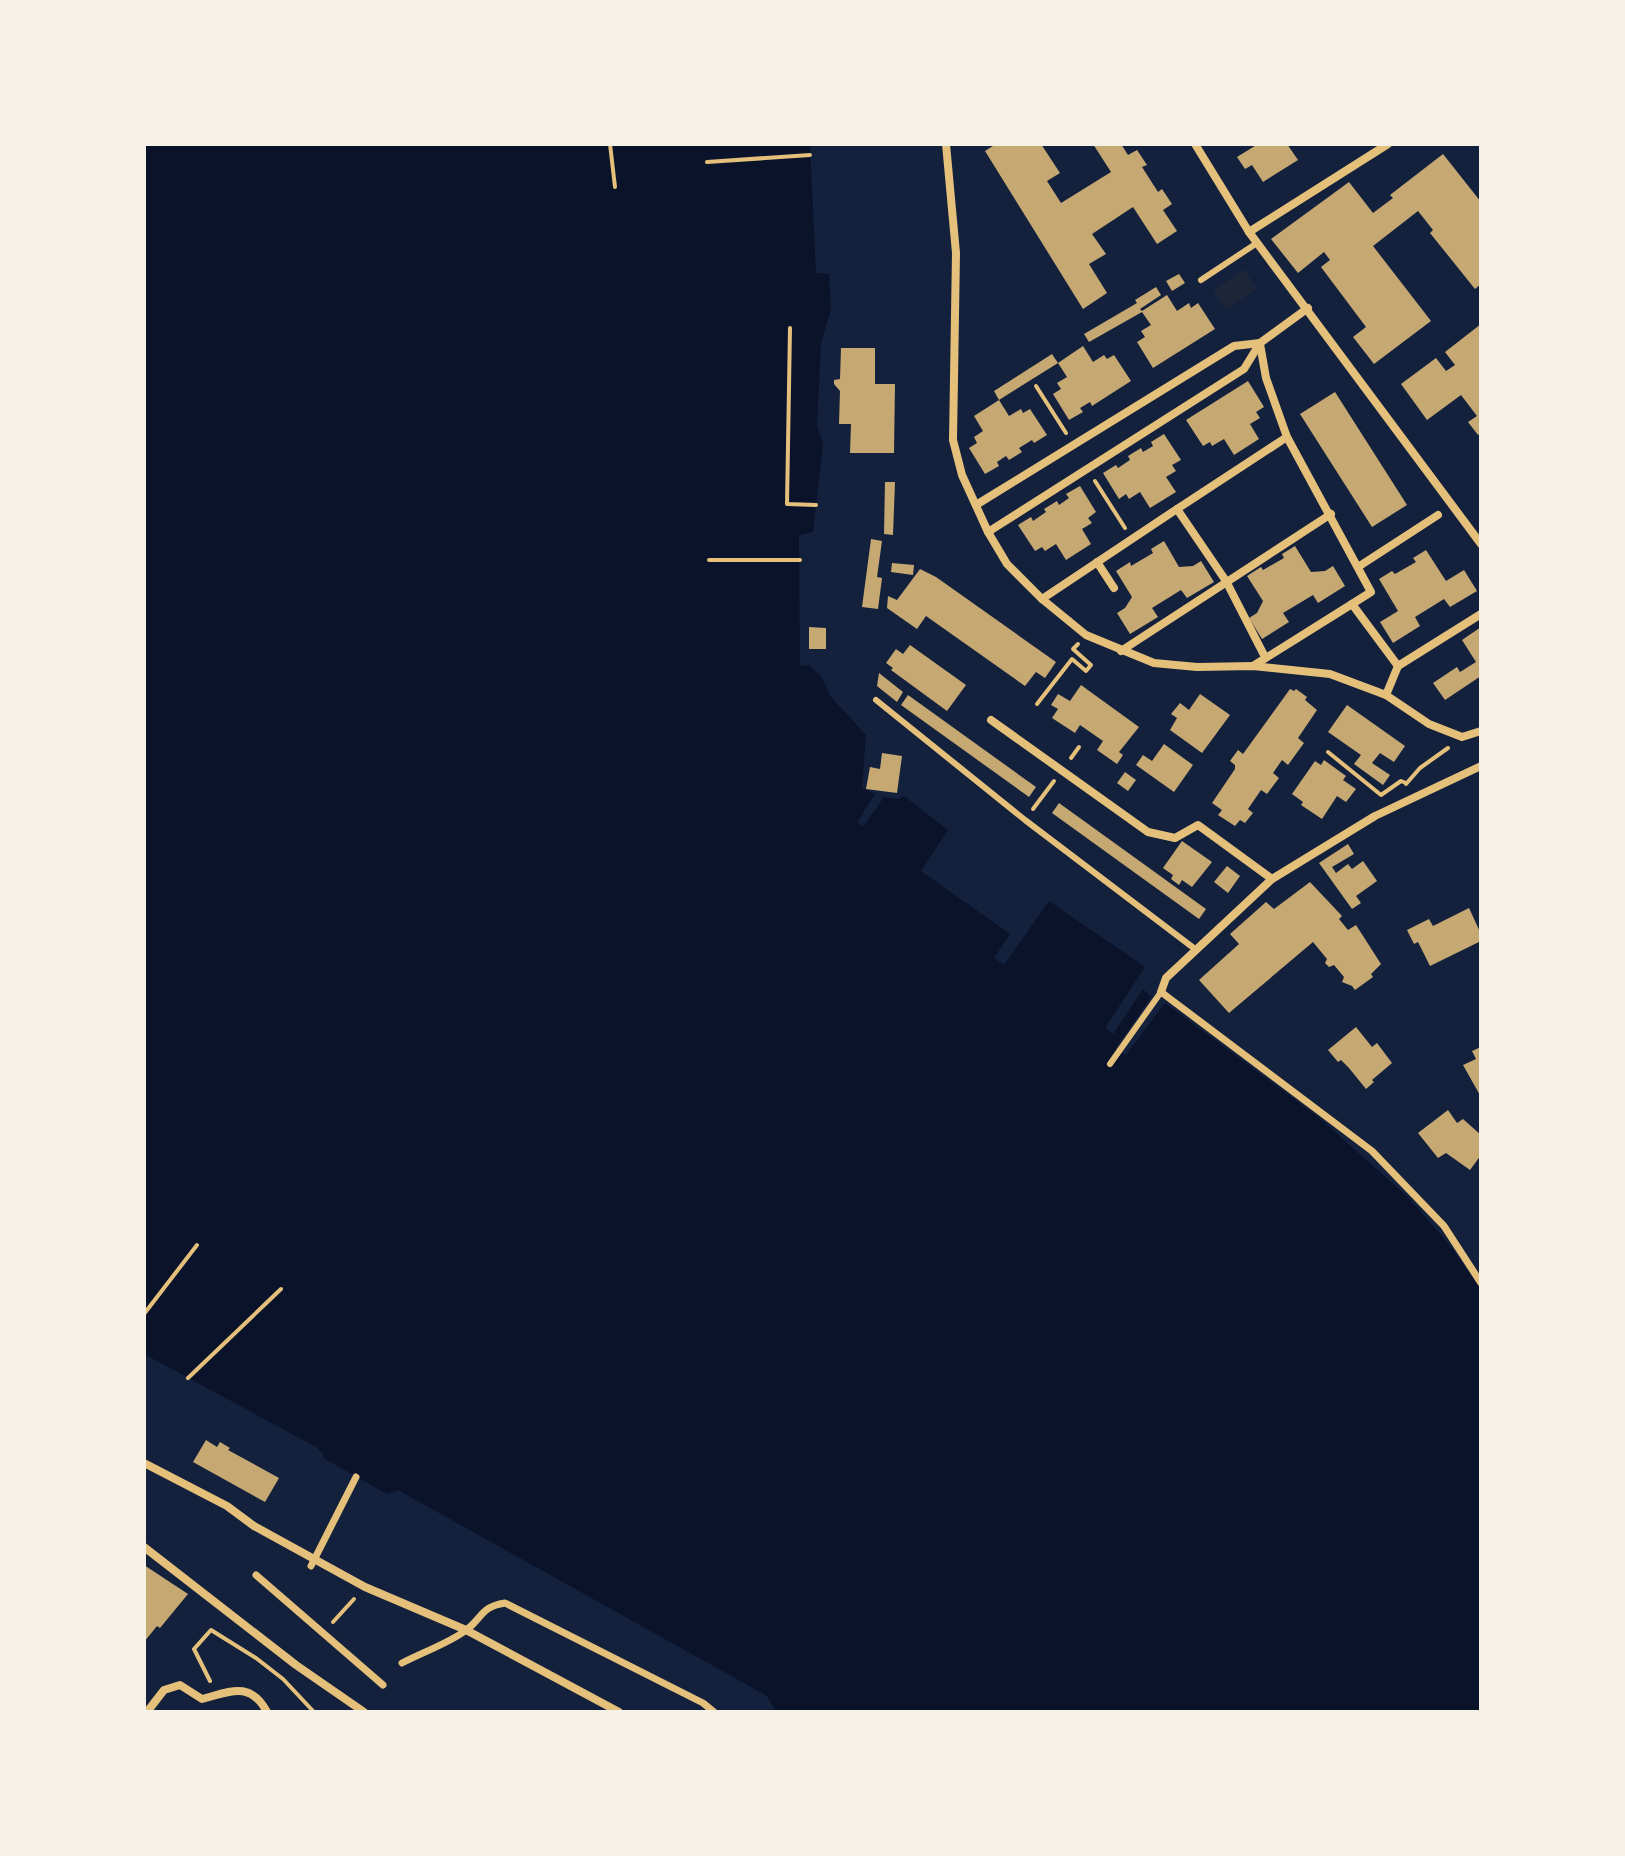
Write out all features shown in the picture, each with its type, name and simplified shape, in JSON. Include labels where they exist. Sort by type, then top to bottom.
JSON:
[{"type":"street","points":[[946,144],[956,253],[953,440],[962,475],[988,532],[1007,564],[1042,599],[1086,635],[1154,663],[1197,667],[1253,666],[1330,674],[1386,695],[1429,724],[1462,737],[1481,731]]},
{"type":"street","points":[[1195,144],[1249,232],[1481,544]]},
{"type":"street","points":[[1249,232],[1388,144]]},
{"type":"street","points":[[988,532],[1244,369],[1260,343],[1308,308]]},
{"type":"street","points":[[976,505],[1234,346],[1260,343]]},
{"type":"street","points":[[1253,666],[1371,592],[1287,437],[1266,378],[1260,343]]},
{"type":"street","points":[[1042,599],[1287,437]]},
{"type":"street","points":[[1177,509],[1226,581],[1265,657]]},
{"type":"street","points":[[1121,651],[1331,514]]},
{"type":"street","points":[[1358,567],[1438,515]]},
{"type":"street","points":[[1097,562],[1114,588]]},
{"type":"street","points":[[1352,604],[1398,666]]},
{"type":"street","points":[[1386,695],[1398,666],[1481,614]]},
{"type":"street","points":[[991,720],[1148,832],[1175,838],[1198,825],[1272,879]]},
{"type":"street","points":[[1481,766],[1375,816],[1272,879],[1166,978],[1161,992],[1372,1151],[1444,1226],[1481,1283]]},
{"type":"street","points":[[144,1463],[227,1506],[312,1562],[466,1630],[619,1712]]},
{"type":"street","points":[[312,1562],[356,1477]]},
{"type":"street","points":[[144,1547],[296,1665],[364,1712]]},
{"type":"street","points":[[256,1575],[383,1685]]},
{"type":"street","points":[[402,1663],[466,1630],[483,1610],[505,1603],[703,1703],[714,1712]]},
{"type":"street","points":[[147,1712],[164,1690],[174,1685],[185,1687],[202,1699],[237,1690],[248,1693],[257,1698],[267,1712]]},
{"type":"lane","points":[[1201,280],[1257,243]]},
{"type":"lane","points":[[876,700],[1025,820],[1195,949]]},
{"type":"lane","points":[[1110,1064],[1161,992]]},
{"type":"path","points":[[610,144],[615,187]]},
{"type":"path","points":[[707,162],[810,155]]},
{"type":"path","points":[[790,328],[787,504],[816,505]]},
{"type":"path","points":[[1036,386],[1073,445]]},
{"type":"path","points":[[1087,469],[1132,539]]},
{"type":"path","points":[[709,560],[800,560]]},
{"type":"path","points":[[1037,704],[1072,659],[1086,671],[1091,665],[1073,649],[1086,635]]},
{"type":"path","points":[[1375,816],[1420,768],[1462,737]]},
{"type":"path","points":[[1328,752],[1381,795],[1401,781],[1408,783]]},
{"type":"path","points":[[144,1314],[197,1245]]},
{"type":"path","points":[[188,1378],[281,1289]]},
{"type":"path","points":[[339,1615],[365,1587]]},
{"type":"path","points":[[217,1693],[194,1649],[211,1630],[283,1679],[314,1712]]},
{"type":"shaded area","points":[[144,144],[810,144],[816,273],[829,274],[831,309],[821,343],[817,426],[823,443],[813,532],[799,535],[800,666],[809,665],[821,676],[831,697],[866,735],[862,788],[875,794],[857,822],[863,827],[884,797],[897,799],[904,796],[948,830],[921,871],[1010,934],[994,958],[1004,965],[1049,901],[1145,967],[1105,1028],[1113,1034],[1143,989],[1151,997],[1116,1048],[1126,1055],[1165,1003],[1317,1116],[1408,1197],[1452,1248],[1481,1290],[1481,1712],[776,1712],[767,1696],[398,1490],[387,1494],[323,1458],[323,1453],[316,1447],[144,1354]]},
{"type":"shaded area","points":[[1244,269],[1257,288],[1226,310],[1213,291]]},
{"type":"building","points":[[996,144],[1041,144],[1060,173],[1047,181],[1061,203],[1111,172],[1093,144],[1121,144],[1128,155],[1137,150],[1147,165],[1142,167],[1158,192],[1162,189],[1172,204],[1163,210],[1177,231],[1157,244],[1133,207],[1092,234],[1106,254],[1089,264],[1107,293],[1083,309],[985,151]]},
{"type":"building","points":[[1258,144],[1287,144],[1298,160],[1263,182],[1252,165],[1245,169],[1237,157]]},
{"type":"building","points":[[1443,154],[1481,202],[1481,284],[1475,289],[1430,233],[1433,230],[1418,211],[1373,246],[1431,321],[1374,364],[1353,337],[1366,327],[1321,267],[1330,260],[1324,252],[1298,273],[1271,239],[1349,182],[1373,213],[1393,198],[1390,195]]},
{"type":"building","points":[[1179,274],[1185,283],[1172,291],[1166,281]]},
{"type":"building","points":[[1156,287],[1161,295],[1140,309],[1142,311],[1167,295],[1177,311],[1189,303],[1191,308],[1198,303],[1215,329],[1153,368],[1137,342],[1145,337],[1141,331],[1151,325],[1142,312],[1089,342],[1084,334],[1137,303],[1135,300]]},
{"type":"building","points":[[1481,324],[1481,433],[1478,435],[1468,422],[1477,416],[1461,395],[1427,420],[1401,384],[1436,358],[1446,371],[1455,365],[1445,352]]},
{"type":"building","points":[[1083,346],[1093,362],[1104,355],[1107,359],[1114,355],[1131,381],[1092,406],[1090,402],[1080,408],[1083,412],[1069,420],[1053,394],[1061,389],[1057,383],[1067,377],[1058,363]]},
{"type":"building","points":[[841,348],[875,348],[875,384],[895,384],[894,453],[850,453],[851,424],[839,424],[840,391],[834,384],[834,380],[840,379]]},
{"type":"building","points":[[1052,354],[1058,363],[999,400],[994,391]]},
{"type":"building","points":[[1248,381],[1264,407],[1256,412],[1260,418],[1250,424],[1259,439],[1234,455],[1224,439],[1212,446],[1210,442],[1203,446],[1186,420]]},
{"type":"building","points":[[1335,392],[1407,505],[1372,527],[1300,414]]},
{"type":"building","points":[[999,400],[1009,416],[1021,409],[1023,413],[1030,409],[1047,435],[1019,448],[1022,452],[1009,460],[1006,456],[997,462],[999,466],[985,474],[969,448],[977,443],[974,437],[983,431],[974,416]]},
{"type":"building","points":[[1164,434],[1181,460],[1172,465],[1176,471],[1166,477],[1176,492],[1150,508],[1140,492],[1129,499],[1126,494],[1119,499],[1103,473],[1116,465],[1118,468],[1130,460],[1128,456],[1141,448],[1143,452],[1153,446],[1151,442]]},
{"type":"building","points":[[885,482],[895,482],[893,535],[884,534]]},
{"type":"building","points":[[1080,486],[1096,512],[1088,518],[1092,523],[1082,529],[1091,544],[1066,560],[1056,544],[1045,551],[1042,547],[1035,551],[1018,525],[1031,517],[1033,521],[1057,501],[1059,505],[1069,498],[1066,494]]},
{"type":"building","points":[[871,539],[882,541],[877,577],[882,578],[878,609],[862,607]]},
{"type":"building","points":[[1164,541],[1179,567],[1193,566],[1201,561],[1214,582],[1187,598],[1181,590],[1152,608],[1158,617],[1130,634],[1117,613],[1125,608],[1132,597],[1116,571],[1153,553],[1151,549]]},
{"type":"building","points":[[1295,546],[1311,572],[1325,571],[1333,566],[1345,586],[1318,603],[1313,595],[1283,613],[1289,622],[1262,639],[1249,618],[1257,613],[1263,601],[1247,576],[1284,558],[1282,554]]},
{"type":"building","points":[[1426,550],[1446,581],[1464,570],[1477,591],[1450,607],[1444,599],[1415,617],[1420,626],[1393,643],[1380,622],[1398,611],[1379,579],[1416,562],[1413,558]]},
{"type":"building","points":[[892,563],[914,565],[913,575],[891,572]]},
{"type":"building","points":[[920,569],[936,577],[1056,662],[1045,678],[1036,672],[1025,686],[926,616],[917,629],[887,608],[888,596],[897,600]]},
{"type":"building","points":[[809,627],[826,628],[826,649],[809,649]]},
{"type":"building","points":[[1481,627],[1481,676],[1445,700],[1433,683],[1457,667],[1460,672],[1476,662],[1462,640]]},
{"type":"building","points":[[910,645],[966,685],[947,711],[891,670],[893,668],[886,663],[896,649],[903,654]]},
{"type":"building","points":[[879,673],[903,692],[897,702],[877,686]]},
{"type":"building","points":[[1081,685],[1139,727],[1119,752],[1123,755],[1117,764],[1097,750],[1103,741],[1080,725],[1075,733],[1052,718],[1058,709],[1051,705],[1058,694],[1070,701]]},
{"type":"building","points":[[1290,689],[1296,689],[1307,697],[1305,700],[1317,710],[1298,738],[1304,743],[1288,765],[1282,760],[1273,773],[1279,778],[1267,794],[1261,790],[1248,809],[1253,813],[1245,823],[1240,820],[1235,826],[1218,815],[1222,810],[1212,803],[1235,769],[1230,761],[1238,750],[1243,754]]},
{"type":"building","points":[[1200,694],[1230,715],[1202,753],[1170,730],[1177,718],[1171,714],[1180,703],[1189,710]]},
{"type":"building","points":[[908,695],[1036,787],[1029,797],[901,705]]},
{"type":"building","points":[[1347,705],[1405,746],[1394,762],[1380,753],[1372,763],[1390,775],[1383,785],[1354,764],[1361,755],[1328,732]]},
{"type":"building","points":[[1164,744],[1193,765],[1174,792],[1136,765],[1143,755],[1152,761]]},
{"type":"building","points":[[882,753],[902,756],[897,793],[866,789],[870,767],[880,769]]},
{"type":"building","points":[[1324,760],[1346,776],[1343,780],[1356,789],[1346,802],[1337,796],[1322,819],[1301,805],[1303,802],[1292,794],[1315,761],[1321,765]]},
{"type":"building","points":[[1125,772],[1136,780],[1128,791],[1117,783]]},
{"type":"building","points":[[1059,803],[1206,909],[1199,919],[1052,813]]},
{"type":"building","points":[[1182,841],[1212,862],[1192,887],[1182,880],[1179,885],[1171,879],[1173,875],[1163,868]]},
{"type":"building","points":[[1348,844],[1354,854],[1332,867],[1336,873],[1348,864],[1352,869],[1363,861],[1377,881],[1356,896],[1361,903],[1352,909],[1319,863]]},
{"type":"building","points":[[1227,866],[1240,876],[1228,893],[1214,882]]},
{"type":"building","points":[[1310,882],[1342,916],[1339,919],[1348,930],[1356,925],[1381,964],[1371,974],[1373,977],[1355,990],[1342,982],[1344,977],[1334,965],[1329,967],[1325,963],[1327,959],[1313,942],[1229,1013],[1199,980],[1239,944],[1230,934],[1266,902],[1274,909]]},
{"type":"building","points":[[1469,908],[1481,941],[1430,966],[1418,942],[1414,944],[1407,930],[1429,919],[1433,926]]},
{"type":"building","points":[[1356,1027],[1372,1047],[1377,1043],[1392,1063],[1366,1089],[1349,1068],[1341,1060],[1338,1062],[1328,1050]]},
{"type":"building","points":[[1481,1047],[1481,1097],[1463,1065],[1476,1059],[1472,1051]]},
{"type":"building","points":[[1448,1110],[1457,1123],[1463,1119],[1481,1135],[1481,1155],[1470,1170],[1446,1153],[1438,1158],[1418,1133]]},
{"type":"building","points":[[206,1440],[217,1447],[220,1442],[230,1448],[228,1450],[279,1478],[265,1502],[193,1462]]},
{"type":"building","points":[[144,1565],[188,1594],[144,1642]]}]
